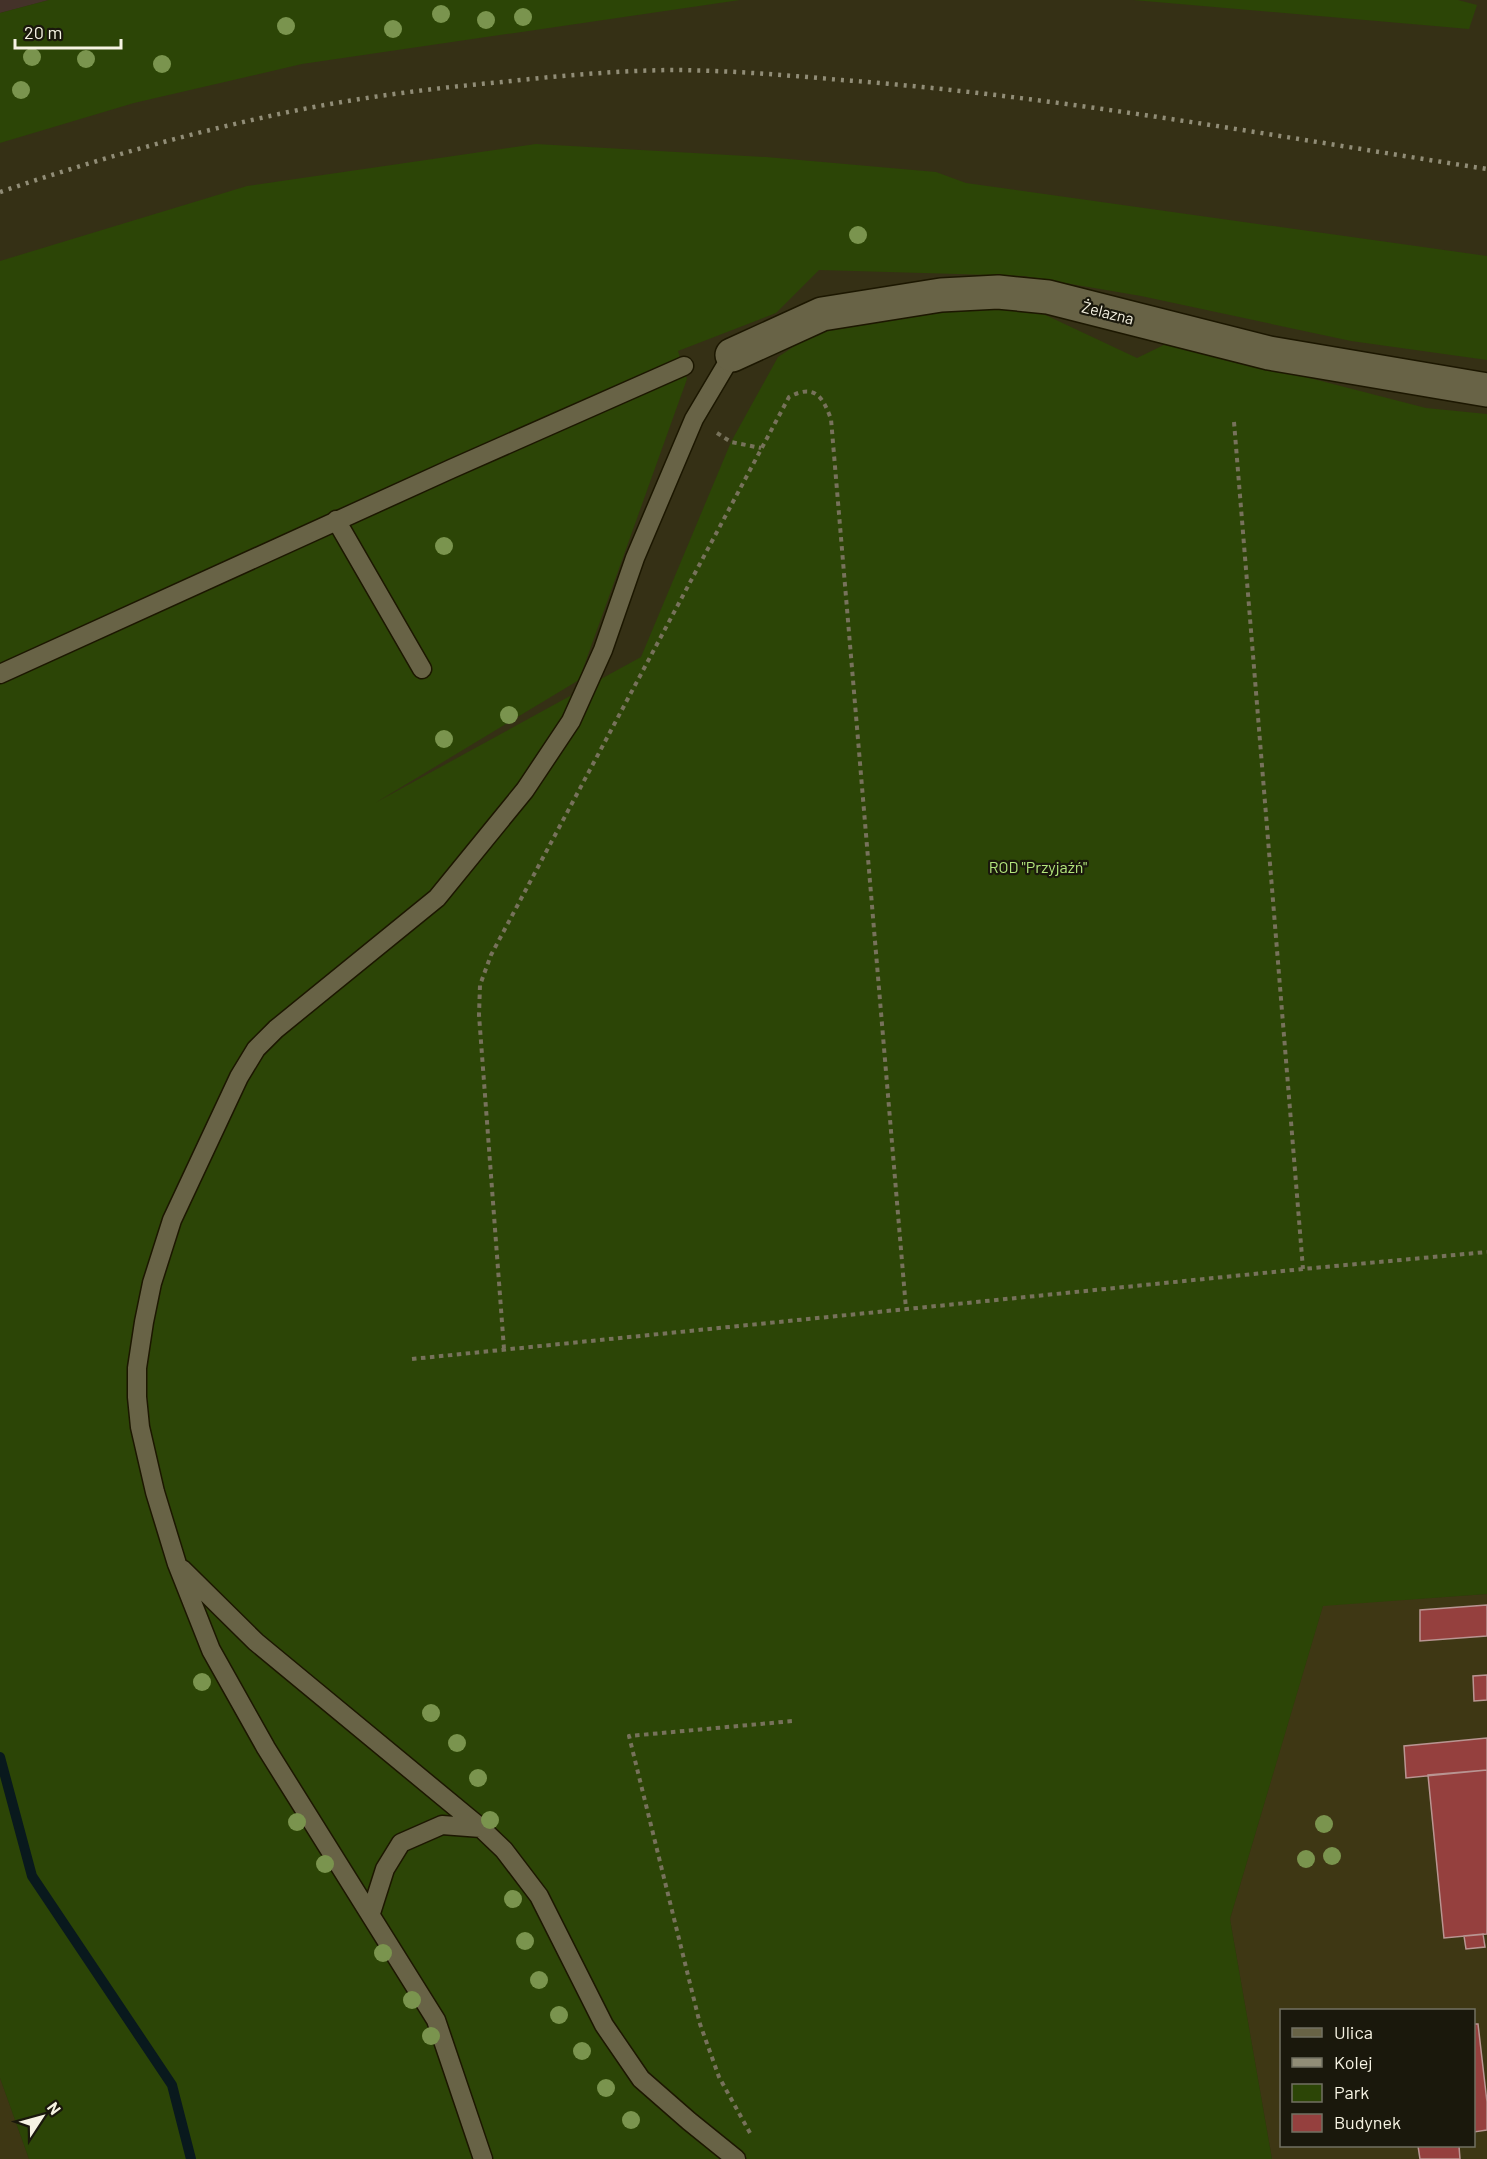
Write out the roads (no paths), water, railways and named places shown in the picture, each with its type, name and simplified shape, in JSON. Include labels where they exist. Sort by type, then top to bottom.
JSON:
[{"type":"street","name":"Żelazna","points":[[732,355],[822,314],[941,295],[998,292],[1048,297],[1269,353],[1487,390]]},
{"type":"lane","points":[[483,2159],[436,2020],[255,1729],[212,1650],[177,1564],[155,1492],[140,1427],[137,1368],[152,1283],[172,1220],[239,1077],[256,1049],[276,1029],[437,898],[525,790],[571,720],[603,650],[635,558],[694,419],[732,355]]},
{"type":"lane","points":[[0,674],[336,520],[684,366]]},
{"type":"lane","points":[[336,520],[422,669]]},
{"type":"lane","points":[[177,1564],[256,1642],[481,1828],[504,1850],[539,1896],[604,2025],[641,2079],[736,2159]]},
{"type":"lane","points":[[371,1913],[385,1869],[401,1843],[442,1826],[481,1828]]},
{"type":"waterway","points":[[0,1757],[32,1876],[172,2085],[191,2159]]},
{"type":"railway","points":[[0,192],[168,141],[327,104],[473,85],[585,74],[668,70],[777,75],[1004,96],[1165,118],[1487,169]]},
{"type":"park label","name":"ROD \"Przyjaźń\"","points":[[1038,866]]}]
